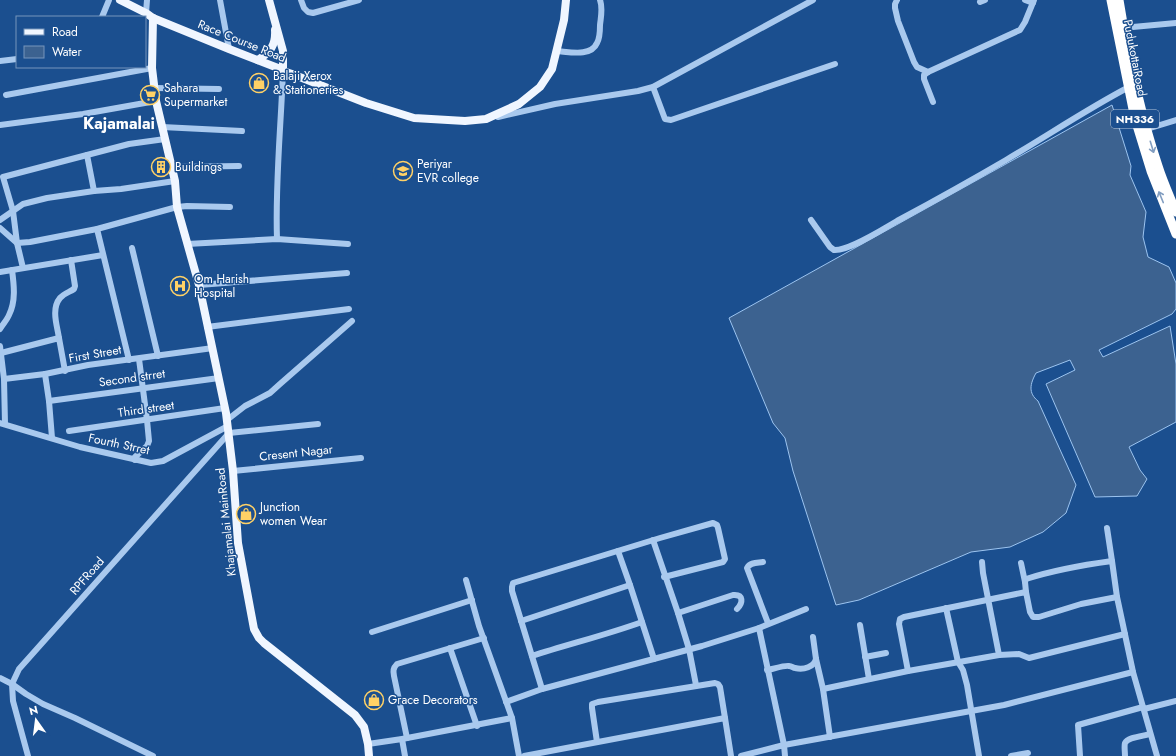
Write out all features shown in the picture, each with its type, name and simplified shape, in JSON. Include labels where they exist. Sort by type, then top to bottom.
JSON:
[{"type":"highway","name":"PudukottaiRoad","points":[[1111,0],[1120,29]]},
{"type":"highway","name":"NH336","points":[[1119,0],[1120,29],[1132,90],[1147,129],[1158,168],[1176,212]]},
{"type":"highway","name":"PudukottaiRoad","points":[[1132,90],[1135,119],[1151,171],[1176,234]]},
{"type":"main road","name":"Race Course Road","points":[[120,0],[149,15],[229,49],[366,103],[414,118],[465,121],[486,119],[519,104],[540,87],[552,69],[564,20],[566,0]]},
{"type":"main road","points":[[269,0],[283,51],[283,71]]},
{"type":"main road","name":"Khajamalai MainRoad","points":[[149,15],[152,68],[156,102],[175,181],[177,207],[199,285],[225,408],[233,471],[238,543],[251,617],[259,638],[355,716],[364,727],[369,756]]},
{"type":"main road","points":[[258,60],[266,55],[272,48],[275,36],[275,21]]},
{"type":"street","points":[[102,16],[110,0]]},
{"type":"street","points":[[147,0],[149,15]]},
{"type":"street","points":[[220,0],[229,49]]},
{"type":"street","points":[[301,0],[304,8],[308,12],[313,13],[359,0]]},
{"type":"street","points":[[557,51],[581,53],[597,45],[602,8],[600,0]]},
{"type":"street","points":[[486,119],[555,104],[638,91],[653,87],[813,0]]},
{"type":"street","points":[[897,0],[895,8],[911,57],[918,67],[928,72]]},
{"type":"street","points":[[933,102],[924,79],[924,75],[1016,32],[1023,27],[1034,2],[1025,0]]},
{"type":"street","points":[[1120,29],[1176,23]]},
{"type":"street","points":[[0,61],[16,60]]},
{"type":"street","points":[[653,87],[665,119],[671,120],[835,64]]},
{"type":"street","points":[[6,95],[152,68]]},
{"type":"street","points":[[277,239],[276,222],[283,71]]},
{"type":"street","points":[[154,88],[218,89]]},
{"type":"street","points":[[811,220],[830,247],[834,250],[843,249],[940,198],[1068,123],[1132,90]]},
{"type":"street","points":[[0,125],[83,114],[156,102]]},
{"type":"street","points":[[1147,129],[1176,120]]},
{"type":"street","points":[[162,127],[242,131]]},
{"type":"street","points":[[23,268],[12,211],[3,177],[129,144],[165,139]]},
{"type":"street","points":[[88,155],[94,191]]},
{"type":"street","points":[[172,167],[240,166]]},
{"type":"street","points":[[0,220],[23,204],[47,198],[175,181]]},
{"type":"street","points":[[2,231],[17,243],[30,242],[97,229],[177,207],[230,207]]},
{"type":"street","points":[[97,229],[129,360]]},
{"type":"street","points":[[187,244],[277,239],[348,244]]},
{"type":"street","points":[[132,248],[158,356]]},
{"type":"street","points":[[0,272],[103,255]]},
{"type":"street","points":[[65,371],[55,316],[56,306],[60,298],[74,289],[75,286],[71,260]]},
{"type":"street","points":[[0,329],[9,316],[13,300],[14,289],[12,270]]},
{"type":"street","points":[[199,285],[347,274]]},
{"type":"street","points":[[208,327],[349,309]]},
{"type":"street","points":[[228,426],[245,406],[270,393],[352,321]]},
{"type":"street","points":[[3,424],[4,379],[0,350],[59,338]]},
{"type":"street","name":"First Street","points":[[4,379],[65,371],[88,365],[212,348]]},
{"type":"street","points":[[135,460],[135,457],[147,446],[148,441],[147,420],[139,359]]},
{"type":"street","points":[[45,374],[52,438]]},
{"type":"street","name":"Second strret","points":[[49,401],[219,378]]},
{"type":"street","name":"Third street","points":[[69,431],[225,408]]},
{"type":"street","name":"Fourth Strret","points":[[3,424],[80,446],[151,463],[163,461],[228,426]]},
{"type":"street","points":[[228,426],[318,424]]},
{"type":"street","name":"RPFRoad","points":[[12,684],[19,669],[228,426]]},
{"type":"street","name":"Cresent Nagar","points":[[233,471],[362,458]]},
{"type":"street","points":[[542,689],[512,592],[513,584],[653,540],[713,523],[716,524],[725,559],[723,562],[664,576]]},
{"type":"street","points":[[1107,528],[1118,596],[1133,672],[1157,756]]},
{"type":"street","points":[[653,540],[689,650],[696,685]]},
{"type":"street","points":[[618,551],[654,659]]},
{"type":"street","points":[[1025,582],[1026,580],[1056,571],[1112,561]]},
{"type":"street","points":[[763,562],[748,565],[747,568],[768,624]]},
{"type":"street","points":[[982,562],[1000,655]]},
{"type":"street","points":[[1021,563],[1030,612],[1033,617],[1039,617],[1081,604],[1118,596]]},
{"type":"street","points":[[466,580],[484,638],[512,718],[519,756]]},
{"type":"street","points":[[521,621],[630,584]]},
{"type":"street","points":[[908,671],[899,624],[900,619],[1026,592]]},
{"type":"street","points":[[678,613],[734,595],[738,595],[742,600],[738,609]]},
{"type":"street","points":[[372,632],[472,600]]},
{"type":"street","points":[[946,608],[958,662],[963,670],[972,711],[979,756]]},
{"type":"street","points":[[506,702],[542,689],[689,650],[759,628],[806,609]]},
{"type":"street","points":[[532,656],[571,643],[612,633],[642,622]]},
{"type":"street","points":[[860,625],[869,679]]},
{"type":"street","points":[[759,628],[785,756]]},
{"type":"street","points":[[823,689],[908,671],[1000,655],[1019,654],[1029,658],[1125,634]]},
{"type":"street","points":[[813,637],[830,737]]},
{"type":"street","points":[[405,756],[405,739],[393,670],[394,667],[397,664],[484,638]]},
{"type":"street","points":[[450,648],[477,726]]},
{"type":"street","points":[[865,657],[886,654]]},
{"type":"street","points":[[768,670],[789,665],[795,668],[805,668],[815,664],[816,659]]},
{"type":"street","points":[[741,756],[830,737],[1004,705],[1133,672]]},
{"type":"street","points":[[0,678],[44,704],[153,756]]},
{"type":"street","points":[[597,742],[592,704],[696,685],[715,683],[720,687],[732,756]]},
{"type":"street","points":[[12,684],[13,701],[28,756]]},
{"type":"street","points":[[1080,756],[1078,725],[1176,701]]},
{"type":"street","points":[[368,744],[405,739],[512,718]]},
{"type":"street","points":[[524,756],[725,718]]},
{"type":"street","points":[[1125,756],[1124,747],[1127,740],[1150,734]]},
{"type":"street","points":[[1011,756],[1028,753]]},
{"type":"water","points":[[1112,105],[1131,166],[1130,175],[1146,212],[1143,237],[1148,257],[1169,267],[1176,283],[1176,309],[1172,314],[1099,350],[1103,357],[1170,326],[1176,364],[1176,422],[1129,447],[1140,470],[1147,479],[1137,496],[1095,497],[1046,384],[1075,370],[1070,360],[1036,373],[1032,381],[1031,392],[1038,401],[1076,485],[1066,513],[1043,532],[1010,547],[971,552],[859,600],[836,605],[793,471],[785,438],[773,423],[729,318]]},
{"type":"place","name":"Balaji Xerox & Stationeries","points":[[259,83]]},
{"type":"place","name":"Sahara Supermarket","points":[[150,95]]},
{"type":"place","name":"Buildings","points":[[161,167]]},
{"type":"place","name":"Periyar EVR college","points":[[403,171]]},
{"type":"place","name":"Om Harish Hospital","points":[[180,286]]},
{"type":"place","name":"Junction women Wear","points":[[246,514]]},
{"type":"place","name":"Grace Decorators","points":[[374,700]]},
{"type":"district","name":"Kajamalai","points":[[119,123]]}]
